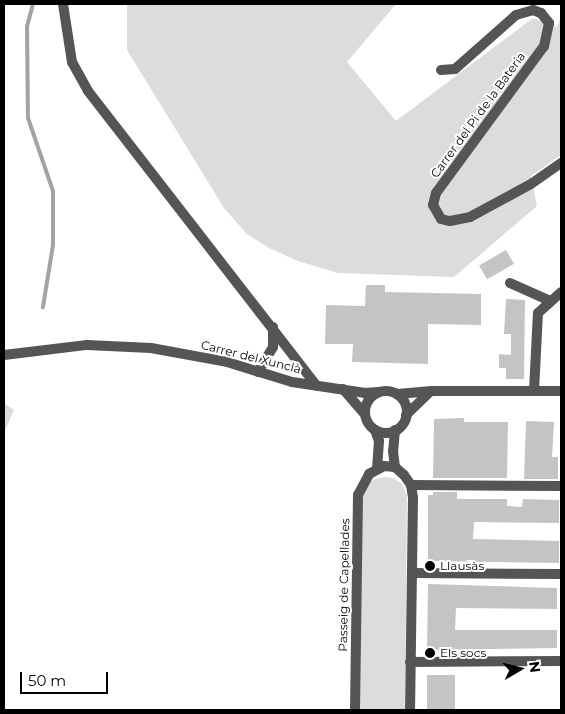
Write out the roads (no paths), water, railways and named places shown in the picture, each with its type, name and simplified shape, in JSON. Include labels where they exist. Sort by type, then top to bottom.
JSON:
[{"type":"street","points":[[63,4],[72,62],[88,91],[317,386]]},
{"type":"street","name":"Carrer del Pi de la Bateria","points":[[441,70],[454,68],[516,15],[533,10],[541,13],[549,23],[544,46],[436,194],[433,204],[441,219],[450,222],[470,217],[530,184],[561,163]]},
{"type":"street","points":[[510,283],[548,300]]},
{"type":"street","points":[[534,391],[538,313],[548,300],[561,292]]},
{"type":"street","points":[[258,372],[273,347],[273,327]]},
{"type":"street","name":"Carrer del Xunclà","points":[[4,355],[87,345],[151,348],[227,362],[258,372],[317,386],[378,392]]},
{"type":"street","points":[[343,389],[364,413],[375,430],[379,441],[377,468],[395,467]]},
{"type":"street","points":[[410,710],[411,485],[395,467],[393,450],[395,430],[418,401],[432,391]]},
{"type":"street","points":[[364,413],[368,400],[378,392],[398,394],[432,391],[561,392]]},
{"type":"street","points":[[398,394],[406,406],[406,415]]},
{"type":"street","points":[[375,430],[395,430]]},
{"type":"street","name":"Passeig de Capellades","points":[[355,710],[358,495],[365,478],[377,468]]},
{"type":"street","points":[[411,485],[561,486]]},
{"type":"street","points":[[412,573],[561,574]]},
{"type":"street","points":[[410,662],[561,661]]},
{"type":"waterway","points":[[33,4],[27,26],[28,118],[53,191],[53,245],[43,307]]},
{"type":"place","name":"Llausàs","points":[[430,566]]},
{"type":"place","name":"Els socs","points":[[430,653]]}]
